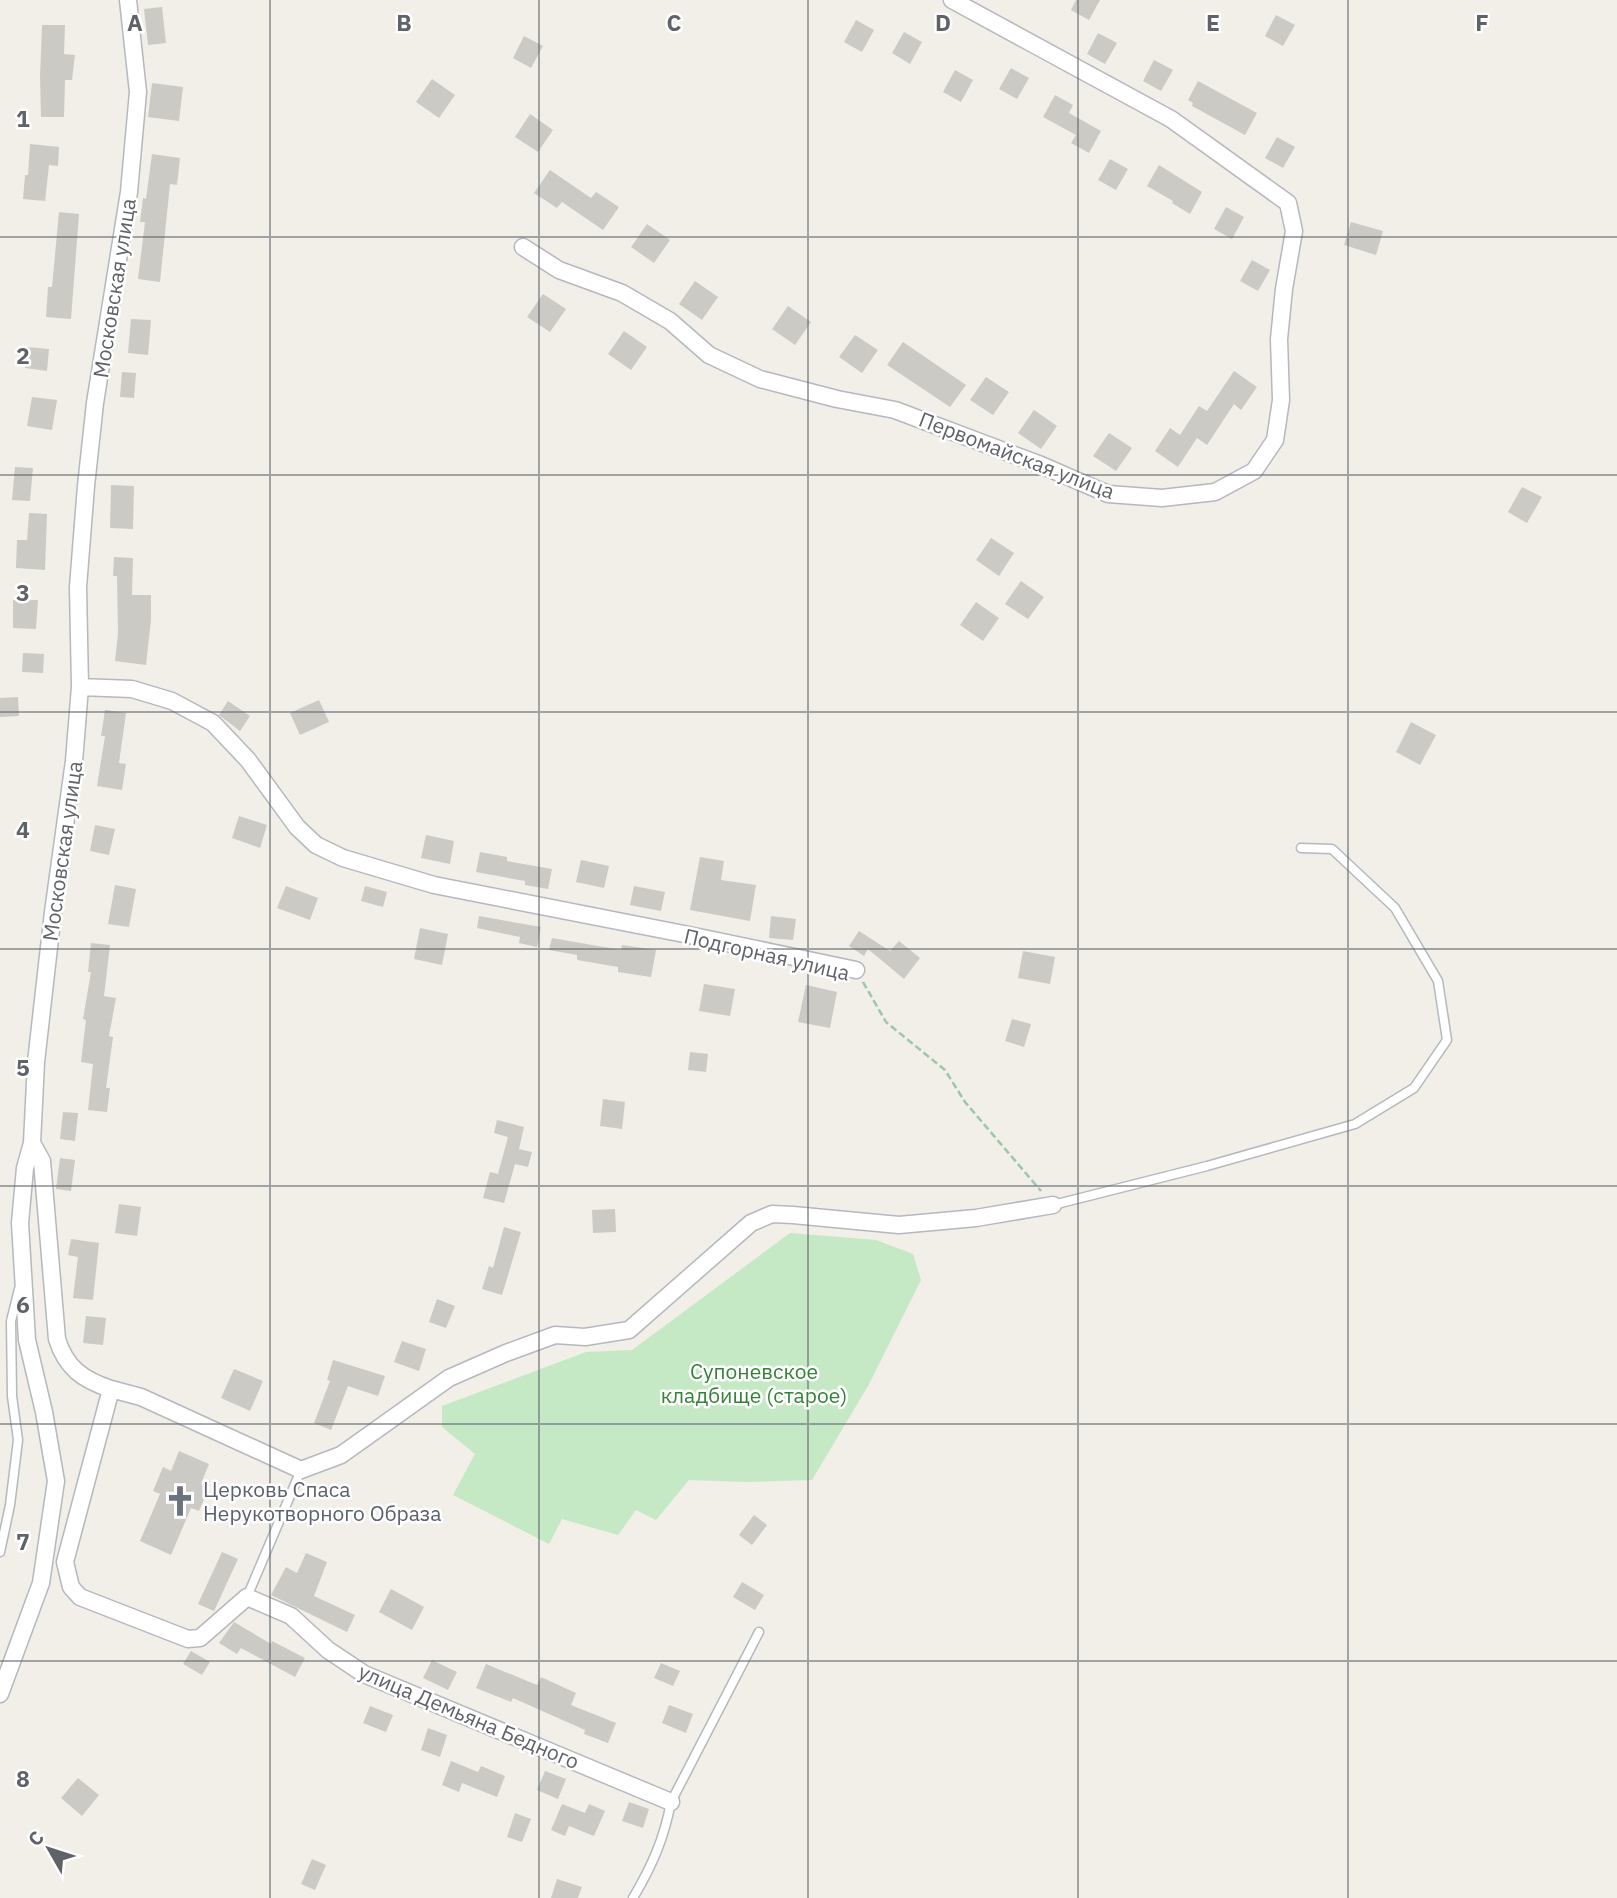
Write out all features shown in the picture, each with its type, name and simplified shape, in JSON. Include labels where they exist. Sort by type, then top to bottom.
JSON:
[{"type":"street","name":"Московская улица","points":[[1,1690],[41,1583],[56,1481],[44,1412],[27,1340],[20,1223],[25,1168],[32,1143],[36,1062],[53,912],[74,761],[80,687],[78,587],[86,486],[95,403],[129,192],[138,92],[128,0]]},
{"type":"street","name":"Первомайская улица","points":[[523,247],[559,270],[622,293],[670,321],[709,355],[760,379],[895,410],[1041,465],[1108,494],[1162,498],[1215,492],[1254,471],[1275,440],[1281,400],[1279,339],[1294,231],[1288,203],[1171,119],[952,0]]},
{"type":"street","name":"Подгорная улица","points":[[80,687],[131,689],[172,701],[213,723],[248,760],[297,827],[316,845],[343,858],[434,885],[856,971]]},
{"type":"street","points":[[32,1143],[42,1161],[58,1323],[57,1339],[62,1356],[76,1372],[89,1381],[141,1398],[301,1470],[341,1455],[449,1378],[495,1358],[555,1335],[585,1337],[629,1330],[751,1223],[772,1214],[899,1225],[976,1218],[1053,1205]]},
{"type":"street","points":[[111,1389],[67,1549],[65,1562],[71,1587],[80,1597],[188,1639],[200,1638],[247,1597]]},
{"type":"street","name":"улица Демьяна Бедного","points":[[247,1597],[291,1616],[328,1650],[364,1674],[671,1802]]},
{"type":"lane","points":[[1053,1205],[1208,1166],[1355,1124],[1414,1088],[1447,1040],[1438,981],[1395,908],[1332,849],[1301,848]]},
{"type":"lane","points":[[0,1552],[10,1505],[18,1440],[12,1396],[11,1321],[23,1275]]},
{"type":"lane","points":[[247,1597],[301,1470]]},
{"type":"lane","points":[[633,1898],[666,1833],[671,1802],[759,1632]]},
{"type":"path","name":"Подгорная улица","points":[[856,971],[886,1022],[945,1070],[965,1102],[1053,1205]]},
{"type":"green space","name":"Супоневское кладбище (старое)","points":[[790,1233],[876,1240],[913,1254],[921,1280],[868,1386],[812,1480],[689,1480],[656,1520],[636,1510],[618,1535],[562,1519],[549,1544],[453,1495],[475,1454],[442,1427],[442,1406],[586,1352],[632,1350]]},
{"type":"building","points":[[1076,0],[1100,0],[1089,20],[1071,10]]},
{"type":"building","points":[[162,7],[166,43],[148,45],[144,9]]},
{"type":"building","points":[[1276,15],[1295,25],[1283,46],[1265,36]]},
{"type":"building","points":[[856,20],[874,30],[862,52],[844,42]]},
{"type":"building","points":[[42,25],[65,25],[64,54],[75,55],[72,80],[65,80],[64,117],[41,117]]},
{"type":"building","points":[[904,32],[922,42],[910,64],[892,53]]},
{"type":"building","points":[[1098,33],[1117,43],[1105,64],[1087,54]]},
{"type":"building","points":[[524,36],[543,46],[531,68],[513,58]]},
{"type":"building","points":[[1154,60],[1173,70],[1161,91],[1143,81]]},
{"type":"building","points":[[1011,68],[1029,78],[1017,99],[999,89]]},
{"type":"building","points":[[955,70],[973,80],[961,102],[943,92]]},
{"type":"building","points":[[432,79],[455,95],[439,118],[416,102]]},
{"type":"building","points":[[1198,81],[1257,113],[1245,135],[1192,106],[1193,103],[1188,100]]},
{"type":"building","points":[[152,83],[183,87],[179,121],[148,117]]},
{"type":"building","points":[[1055,95],[1073,105],[1069,113],[1101,131],[1089,153],[1071,143],[1076,135],[1043,117]]},
{"type":"building","points":[[530,114],[553,130],[538,152],[515,137]]},
{"type":"building","points":[[1277,137],[1295,147],[1283,168],[1265,158]]},
{"type":"building","points":[[30,144],[59,147],[58,166],[49,165],[45,201],[23,199]]},
{"type":"building","points":[[152,154],[180,158],[177,185],[170,184],[160,282],[138,279],[145,222],[140,222]]},
{"type":"building","points":[[1110,159],[1128,169],[1116,190],[1098,180]]},
{"type":"building","points":[[1159,165],[1202,192],[1190,214],[1147,186]]},
{"type":"building","points":[[550,170],[591,198],[596,192],[619,207],[603,230],[562,202],[557,208],[534,193]]},
{"type":"building","points":[[1226,207],[1244,217],[1232,239],[1214,229]]},
{"type":"building","points":[[59,212],[79,214],[71,319],[46,317],[48,287],[52,287]]},
{"type":"building","points":[[1351,222],[1383,231],[1376,255],[1344,245]]},
{"type":"building","points":[[647,224],[670,240],[654,263],[631,247]]},
{"type":"building","points":[[1252,260],[1270,270],[1258,291],[1240,281]]},
{"type":"building","points":[[695,281],[718,297],[702,320],[679,304]]},
{"type":"building","points":[[543,294],[566,309],[550,332],[527,317]]},
{"type":"building","points":[[788,306],[811,322],[795,345],[772,329]]},
{"type":"building","points":[[131,319],[151,320],[148,355],[128,353]]},
{"type":"building","points":[[624,331],[647,347],[631,370],[608,354]]},
{"type":"building","points":[[855,335],[878,350],[862,373],[839,357]]},
{"type":"building","points":[[903,342],[966,385],[950,407],[887,365]]},
{"type":"building","points":[[27,347],[49,349],[47,371],[25,368]]},
{"type":"building","points":[[1234,371],[1257,387],[1241,410],[1234,404],[1207,445],[1197,438],[1178,467],[1155,451],[1170,428],[1180,435],[1199,406],[1207,411]]},
{"type":"building","points":[[122,372],[136,373],[134,398],[120,397]]},
{"type":"building","points":[[986,377],[1009,392],[993,415],[970,400]]},
{"type":"building","points":[[32,397],[57,400],[52,430],[27,426]]},
{"type":"building","points":[[1034,410],[1057,426],[1041,449],[1018,433]]},
{"type":"building","points":[[1109,433],[1132,448],[1116,471],[1093,456]]},
{"type":"building","points":[[15,467],[33,468],[30,501],[12,500]]},
{"type":"building","points":[[111,485],[134,486],[133,529],[110,528]]},
{"type":"building","points":[[1522,487],[1542,497],[1527,523],[1508,512]]},
{"type":"building","points":[[29,513],[47,514],[45,570],[16,568],[17,540],[27,540]]},
{"type":"building","points":[[991,538],[1014,553],[999,576],[976,560]]},
{"type":"building","points":[[114,557],[133,558],[132,595],[151,595],[146,665],[115,661],[118,633]]},
{"type":"building","points":[[1021,581],[1044,597],[1028,619],[1005,604]]},
{"type":"building","points":[[13,600],[38,600],[36,629],[13,628]]},
{"type":"building","points":[[976,602],[999,618],[983,641],[960,625]]},
{"type":"building","points":[[23,653],[44,654],[43,673],[22,672]]},
{"type":"building","points":[[18,697],[19,716],[0,717],[0,698]]},
{"type":"building","points":[[319,700],[329,722],[300,735],[290,713]]},
{"type":"building","points":[[228,701],[250,716],[240,731],[219,715]]},
{"type":"building","points":[[105,710],[126,713],[119,763],[126,764],[122,790],[97,786],[105,736],[101,736]]},
{"type":"building","points":[[1411,722],[1436,735],[1420,765],[1396,752]]},
{"type":"building","points":[[239,816],[267,825],[260,848],[232,838]]},
{"type":"building","points":[[95,825],[115,829],[109,855],[90,851]]},
{"type":"building","points":[[426,835],[454,841],[450,864],[421,858]]},
{"type":"building","points":[[480,852],[507,857],[507,861],[552,869],[548,889],[525,885],[525,881],[476,872]]},
{"type":"building","points":[[700,857],[724,861],[721,880],[756,885],[750,921],[690,910]]},
{"type":"building","points":[[581,860],[609,866],[604,888],[576,882]]},
{"type":"building","points":[[115,885],[136,889],[129,927],[108,924]]},
{"type":"building","points":[[286,886],[318,898],[310,920],[277,908]]},
{"type":"building","points":[[365,886],[387,892],[383,907],[361,901]]},
{"type":"building","points":[[634,886],[665,892],[661,911],[630,905]]},
{"type":"building","points":[[479,916],[541,927],[537,947],[519,943],[520,937],[477,928]]},
{"type":"building","points":[[771,916],[796,919],[793,940],[769,938]]},
{"type":"building","points":[[420,928],[448,934],[442,965],[414,959]]},
{"type":"building","points":[[859,931],[890,951],[899,941],[920,958],[904,979],[868,949],[864,956],[849,946]]},
{"type":"building","points":[[552,938],[621,950],[622,945],[656,950],[651,977],[618,972],[618,967],[577,960],[577,955],[549,950]]},
{"type":"building","points":[[91,943],[110,945],[104,996],[116,998],[109,1036],[113,1037],[106,1088],[110,1088],[107,1112],[88,1110],[93,1064],[81,1062],[86,1020],[83,1019],[91,972],[88,972]]},
{"type":"building","points":[[1023,951],[1055,957],[1050,984],[1018,978]]},
{"type":"building","points":[[704,984],[735,989],[730,1016],[699,1011]]},
{"type":"building","points":[[806,985],[837,992],[830,1028],[798,1022]]},
{"type":"building","points":[[1012,1019],[1031,1024],[1024,1047],[1005,1041]]},
{"type":"building","points":[[690,1052],[708,1054],[706,1072],[688,1070]]},
{"type":"building","points":[[603,1099],[625,1102],[622,1129],[600,1126]]},
{"type":"building","points":[[63,1112],[78,1113],[75,1141],[60,1139]]},
{"type":"building","points":[[497,1120],[524,1127],[519,1149],[532,1152],[528,1167],[515,1164],[504,1203],[483,1198],[490,1172],[498,1174],[508,1137],[494,1133]]},
{"type":"building","points":[[60,1158],[75,1160],[71,1191],[56,1189]]},
{"type":"building","points":[[119,1204],[141,1207],[137,1236],[115,1233]]},
{"type":"building","points":[[615,1209],[616,1232],[593,1233],[592,1210]]},
{"type":"building","points":[[504,1227],[521,1232],[502,1295],[482,1289],[489,1266],[493,1268]]},
{"type":"building","points":[[71,1239],[99,1243],[93,1300],[73,1298],[78,1257],[68,1255]]},
{"type":"building","points":[[437,1299],[455,1306],[446,1328],[429,1322]]},
{"type":"building","points":[[86,1316],[106,1318],[103,1345],[83,1343]]},
{"type":"building","points":[[402,1341],[426,1349],[419,1371],[394,1362]]},
{"type":"building","points":[[333,1360],[385,1376],[378,1396],[348,1386],[331,1430],[314,1423],[330,1381],[327,1380]]},
{"type":"building","points":[[234,1369],[263,1381],[250,1411],[221,1398]]},
{"type":"building","name":"Церковь Спаса Нерукотворного Образа","points":[[179,1451],[209,1464],[201,1484],[209,1488],[199,1511],[191,1508],[171,1555],[140,1541],[160,1494],[153,1491],[163,1467],[171,1471]]},
{"type":"building","points":[[754,1515],[767,1525],[752,1545],[739,1535]]},
{"type":"building","points":[[222,1552],[238,1559],[214,1611],[198,1604]]},
{"type":"building","points":[[306,1553],[327,1562],[314,1596],[355,1615],[347,1632],[271,1595],[286,1567],[297,1573]]},
{"type":"building","points":[[742,1582],[764,1595],[755,1610],[733,1597]]},
{"type":"building","points":[[391,1589],[424,1607],[412,1630],[379,1612]]},
{"type":"building","points":[[234,1622],[271,1644],[272,1641],[305,1658],[295,1677],[241,1648],[237,1654],[219,1643]]},
{"type":"building","points":[[191,1651],[210,1662],[202,1675],[183,1664]]},
{"type":"building","points":[[432,1660],[457,1672],[448,1690],[423,1678]]},
{"type":"building","points":[[661,1663],[680,1671],[673,1686],[654,1678]]},
{"type":"building","points":[[486,1664],[537,1685],[541,1677],[576,1693],[571,1705],[616,1723],[608,1743],[584,1734],[585,1730],[513,1698],[511,1702],[476,1688]]},
{"type":"building","points":[[669,1705],[693,1714],[686,1733],[662,1723]]},
{"type":"building","points":[[370,1706],[393,1715],[386,1732],[363,1723]]},
{"type":"building","points":[[428,1728],[447,1735],[440,1757],[421,1750]]},
{"type":"building","points":[[451,1761],[478,1772],[481,1766],[505,1776],[497,1797],[462,1783],[459,1792],[442,1785]]},
{"type":"building","points":[[545,1771],[566,1779],[558,1799],[537,1790]]},
{"type":"building","points":[[78,1778],[99,1795],[82,1816],[61,1798]]},
{"type":"building","points":[[629,1802],[649,1809],[643,1828],[622,1821]]},
{"type":"building","points":[[562,1804],[585,1813],[589,1804],[605,1811],[594,1836],[569,1826],[565,1836],[551,1830]]},
{"type":"building","points":[[515,1813],[531,1819],[522,1842],[507,1837]]},
{"type":"building","points":[[312,1859],[326,1865],[315,1890],[301,1884]]},
{"type":"building","points":[[557,1879],[582,1887],[578,1898],[551,1898]]},
{"type":"place","name":"Церковь Спаса Нерукотворного Образа","points":[[180,1501]]}]
